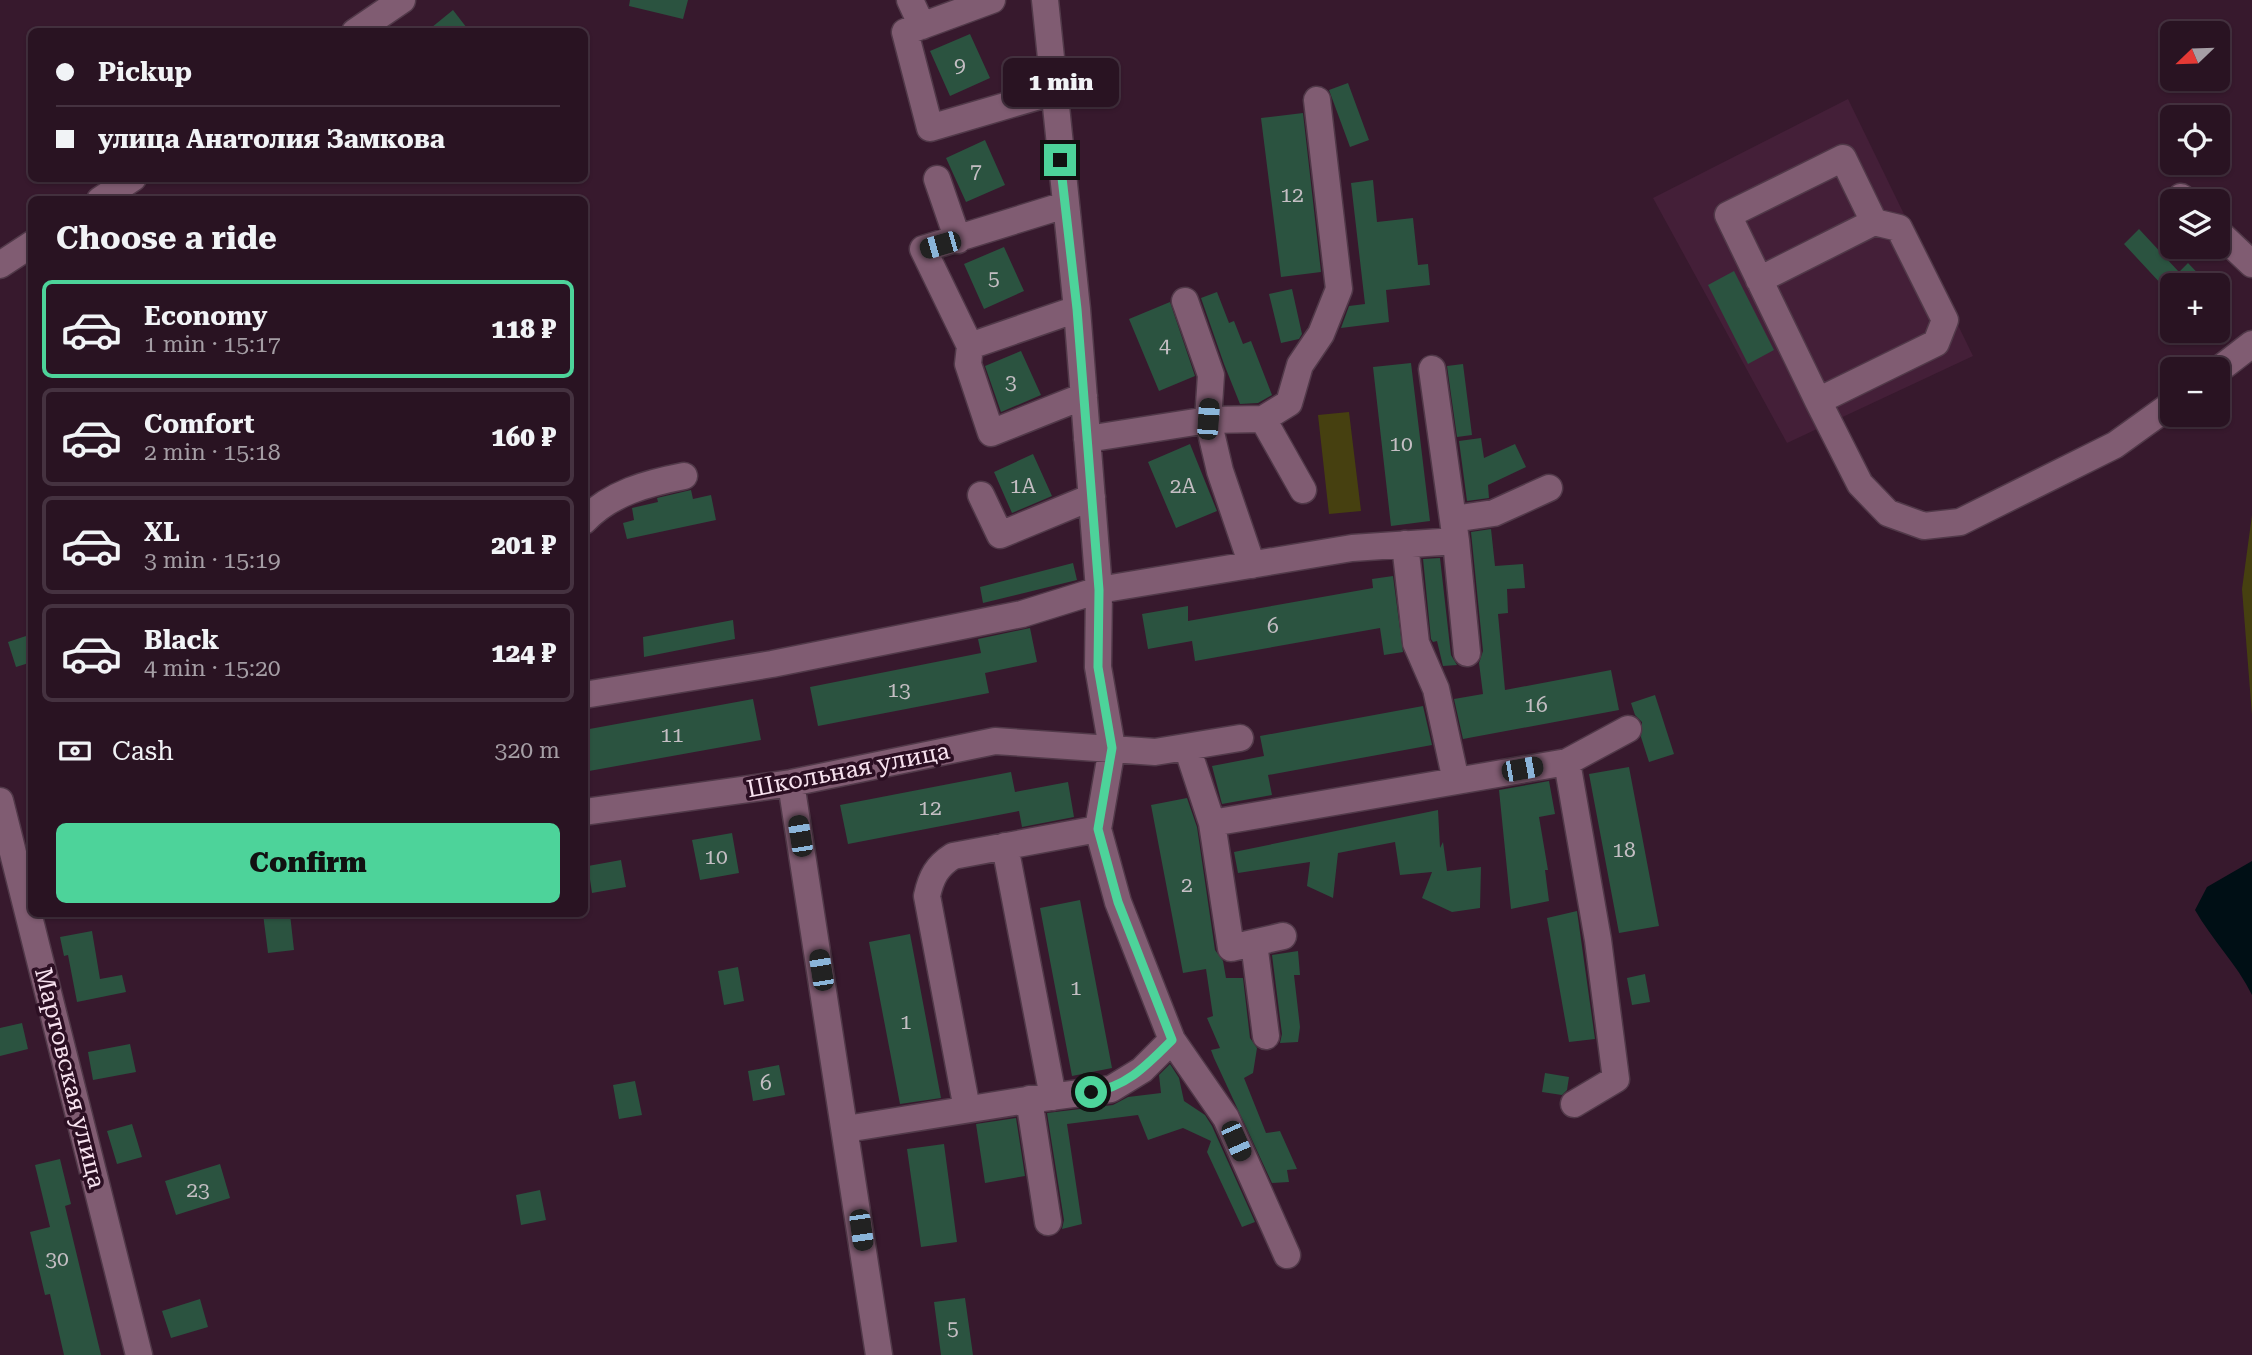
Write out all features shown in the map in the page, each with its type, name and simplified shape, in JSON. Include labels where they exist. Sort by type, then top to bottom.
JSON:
[{"type":"street","points":[[361,28],[402,0]]},
{"type":"street","points":[[910,0],[922,26]]},
{"type":"street","points":[[992,0],[905,33],[930,128],[1053,92]]},
{"type":"street","points":[[1045,0],[1084,396],[1099,590],[1098,667],[1112,748],[1098,829],[1118,902],[1172,1040],[1226,1118],[1287,1255]]},
{"type":"street","points":[[1087,439],[1208,419],[1263,419],[1289,403],[1300,365],[1321,334],[1339,289],[1317,100]]},
{"type":"street","points":[[1874,222],[1843,158],[1728,215],[1860,484],[1888,513],[1924,526],[1960,522],[2115,445],[2160,413]]},
{"type":"street","points":[[937,179],[958,240]]},
{"type":"street","points":[[106,196],[127,182]]},
{"type":"street","points":[[1065,205],[923,250],[970,346],[968,364],[991,433],[1084,396]]},
{"type":"street","points":[[1759,280],[1874,222],[1899,229],[1945,320],[1936,343],[1818,401]]},
{"type":"street","points":[[2230,243],[2252,264]]},
{"type":"street","points":[[0,265],[28,247]]},
{"type":"street","points":[[1185,301],[1211,375],[1208,419],[1220,471],[1252,565]]},
{"type":"street","points":[[970,346],[1077,309]]},
{"type":"street","points":[[2230,361],[2252,344]]},
{"type":"street","points":[[1432,369],[1455,530],[1467,653]]},
{"type":"street","points":[[1263,419],[1303,490]]},
{"type":"street","points":[[588,517],[594,510],[624,493],[656,481],[684,476]]},
{"type":"street","points":[[588,694],[772,664],[1022,614],[1099,590],[1352,548],[1405,544],[1455,530],[1549,488]]},
{"type":"street","points":[[981,495],[1000,535],[1092,497]]},
{"type":"street","points":[[1405,544],[1416,643],[1436,689],[1456,781]]},
{"type":"street","points":[[1212,823],[1567,762],[1628,729]]},
{"type":"street","name":"Школьная улица","points":[[588,811],[792,783],[995,741],[1155,752],[1240,738]]},
{"type":"street","points":[[1187,747],[1212,823],[1231,948],[1283,936]]},
{"type":"street","points":[[1567,762],[1598,940],[1616,1079],[1574,1104]]},
{"type":"street","points":[[792,783],[879,1355]]},
{"type":"street","name":"Мартовская улица","points":[[0,801],[28,897]]},
{"type":"street","points":[[967,1109],[927,896],[930,880],[940,863],[953,856],[1098,829]]},
{"type":"street","points":[[1005,846],[1041,1098],[1048,1222]]},
{"type":"street","name":"Мартовская улица","points":[[33,917],[139,1355]]},
{"type":"street","points":[[1254,943],[1266,1036]]},
{"type":"street","points":[[846,1129],[1111,1089],[1142,1070],[1172,1040]]},
{"type":"shaded area","points":[[1848,99],[1973,356],[1787,443],[1653,198]]},
{"type":"shaded area","points":[[1349,412],[1361,511],[1329,514],[1318,415]]},
{"type":"shaded area","points":[[2252,515],[2252,715],[2242,589]]},
{"type":"shaded area","points":[[2252,861],[2252,995],[2195,910],[2207,887]]},
{"type":"building","points":[[630,0],[688,0],[683,19],[629,6]]},
{"type":"building","points":[[453,10],[467,28],[431,28]]},
{"type":"building","points":[[970,34],[990,78],[950,96],[930,51]]},
{"type":"building","points":[[1348,83],[1369,140],[1350,147],[1329,90]]},
{"type":"building","points":[[1303,113],[1321,272],[1281,277],[1261,118]]},
{"type":"building","points":[[985,140],[1005,185],[966,202],[946,158]]},
{"type":"building","points":[[1373,180],[1377,222],[1413,218],[1418,265],[1428,264],[1430,285],[1386,290],[1389,322],[1341,328],[1349,306],[1365,304],[1351,183]]},
{"type":"building","points":[[2139,229],[2160,252],[2160,259],[2167,259],[2179,272],[2188,263],[2198,273],[2160,273],[2160,283],[2124,244]]},
{"type":"building","points":[[1004,247],[1024,291],[984,309],[964,264]]},
{"type":"building","points":[[1734,271],[1774,350],[1748,364],[1708,285]]},
{"type":"building","points":[[1292,289],[1302,334],[1299,339],[1281,343],[1269,294]]},
{"type":"building","points":[[1217,292],[1229,323],[1234,321],[1243,344],[1251,341],[1272,395],[1258,403],[1240,404],[1224,364],[1201,298]]},
{"type":"building","points":[[1170,302],[1195,376],[1159,391],[1129,319]]},
{"type":"building","points":[[1021,351],[1041,395],[1001,412],[985,366]]},
{"type":"building","points":[[1411,363],[1430,521],[1391,526],[1373,367]]},
{"type":"building","points":[[1463,364],[1472,435],[1457,437],[1447,366]]},
{"type":"building","points":[[1481,438],[1484,458],[1515,444],[1526,467],[1488,485],[1489,498],[1467,501],[1459,441]]},
{"type":"building","points":[[1190,444],[1217,511],[1176,528],[1148,462]]},
{"type":"building","points":[[1033,454],[1052,496],[1012,513],[994,472]]},
{"type":"building","points":[[691,490],[693,499],[711,495],[716,520],[627,539],[623,523],[634,520],[632,508],[658,502],[657,498]]},
{"type":"building","points":[[1491,529],[1495,566],[1523,564],[1525,588],[1507,589],[1508,613],[1498,614],[1505,690],[1611,670],[1619,710],[1463,739],[1454,699],[1483,694],[1479,663],[1483,651],[1471,532]]},
{"type":"building","points":[[1440,558],[1451,655],[1457,665],[1443,666],[1437,641],[1433,642],[1431,639],[1423,559]]},
{"type":"building","points":[[1073,563],[1077,580],[983,603],[980,587]]},
{"type":"building","points":[[1393,576],[1403,652],[1384,655],[1380,628],[1195,661],[1192,641],[1148,649],[1142,614],[1188,606],[1188,621],[1373,588],[1372,579]]},
{"type":"building","points":[[733,620],[735,639],[644,657],[643,637]]},
{"type":"building","points":[[1030,628],[1037,662],[985,673],[989,693],[818,726],[810,687],[981,653],[978,639]]},
{"type":"building","points":[[28,635],[28,663],[16,667],[8,642]]},
{"type":"building","points":[[1655,695],[1674,754],[1649,762],[1641,737],[1642,722],[1635,715],[1631,703]]},
{"type":"building","points":[[753,699],[761,740],[589,771],[588,729]]},
{"type":"building","points":[[1423,706],[1432,745],[1268,775],[1272,795],[1222,804],[1212,766],[1264,756],[1260,736]]},
{"type":"building","points":[[1629,767],[1659,926],[1619,933],[1589,774]]},
{"type":"building","points":[[1011,772],[1015,792],[1068,782],[1074,817],[1022,827],[1019,811],[848,844],[840,805]]},
{"type":"building","points":[[1549,781],[1555,814],[1539,817],[1548,870],[1545,870],[1549,901],[1511,909],[1499,790]]},
{"type":"building","points":[[1187,798],[1197,827],[1215,950],[1223,961],[1226,978],[1243,978],[1250,1038],[1257,1048],[1253,1073],[1244,1078],[1266,1133],[1280,1131],[1297,1169],[1287,1170],[1289,1182],[1272,1183],[1214,1058],[1211,1050],[1220,1048],[1207,1018],[1213,1016],[1206,969],[1183,973],[1151,805]]},
{"type":"building","points":[[1438,810],[1440,848],[1443,842],[1447,871],[1481,867],[1480,908],[1452,912],[1422,898],[1432,872],[1400,875],[1395,842],[1338,853],[1333,898],[1307,886],[1310,862],[1238,873],[1234,852]]},
{"type":"building","points":[[732,833],[739,873],[700,880],[692,840]]},
{"type":"building","points":[[621,860],[626,887],[592,893],[588,866]]},
{"type":"building","points":[[1080,900],[1112,1068],[1072,1076],[1040,908]]},
{"type":"building","points":[[1577,911],[1595,1039],[1569,1042],[1547,918]]},
{"type":"building","points":[[263,917],[290,917],[294,950],[268,953]]},
{"type":"building","points":[[92,931],[100,979],[122,975],[126,992],[77,1002],[68,955],[64,956],[60,937]]},
{"type":"building","points":[[910,934],[941,1098],[900,1104],[869,942]]},
{"type":"building","points":[[1298,951],[1300,975],[1294,975],[1300,1027],[1298,1042],[1280,1043],[1282,1034],[1272,955]]},
{"type":"building","points":[[738,967],[744,1001],[724,1005],[718,971]]},
{"type":"building","points":[[1645,974],[1650,1002],[1632,1005],[1627,978]]},
{"type":"building","points":[[22,1023],[28,1049],[0,1056],[0,1028]]},
{"type":"building","points":[[130,1044],[136,1072],[93,1080],[88,1052]]},
{"type":"building","points":[[1170,1064],[1179,1078],[1184,1101],[1205,1115],[1212,1126],[1255,1222],[1242,1227],[1207,1152],[1211,1141],[1183,1128],[1148,1140],[1138,1115],[1067,1124],[1082,1224],[1062,1229],[1064,1220],[1047,1113],[1113,1105],[1128,1097],[1161,1093],[1159,1075]]},
{"type":"building","points":[[779,1065],[785,1095],[753,1101],[748,1071]]},
{"type":"building","points":[[1545,1073],[1569,1077],[1567,1090],[1562,1095],[1542,1092]]},
{"type":"building","points":[[635,1081],[642,1115],[619,1119],[613,1085]]},
{"type":"building","points":[[1016,1118],[1025,1176],[985,1183],[976,1124]]},
{"type":"building","points":[[132,1124],[142,1157],[117,1164],[107,1131]]},
{"type":"building","points":[[944,1144],[957,1242],[921,1247],[907,1149]]},
{"type":"building","points":[[60,1159],[71,1204],[65,1206],[101,1355],[64,1355],[50,1294],[45,1295],[30,1232],[50,1227],[35,1165]]},
{"type":"building","points":[[220,1164],[230,1198],[176,1215],[165,1181]]},
{"type":"building","points":[[540,1190],[546,1220],[521,1225],[516,1195]]},
{"type":"building","points":[[965,1298],[973,1355],[941,1355],[934,1302]]},
{"type":"building","points":[[200,1299],[208,1327],[171,1338],[162,1311]]},
{"type":"route","points":[[1060,160],[1077,309],[1099,590],[1098,667],[1112,748],[1098,829],[1118,902],[1172,1040],[1142,1070],[1111,1089],[1091,1092]]}]
